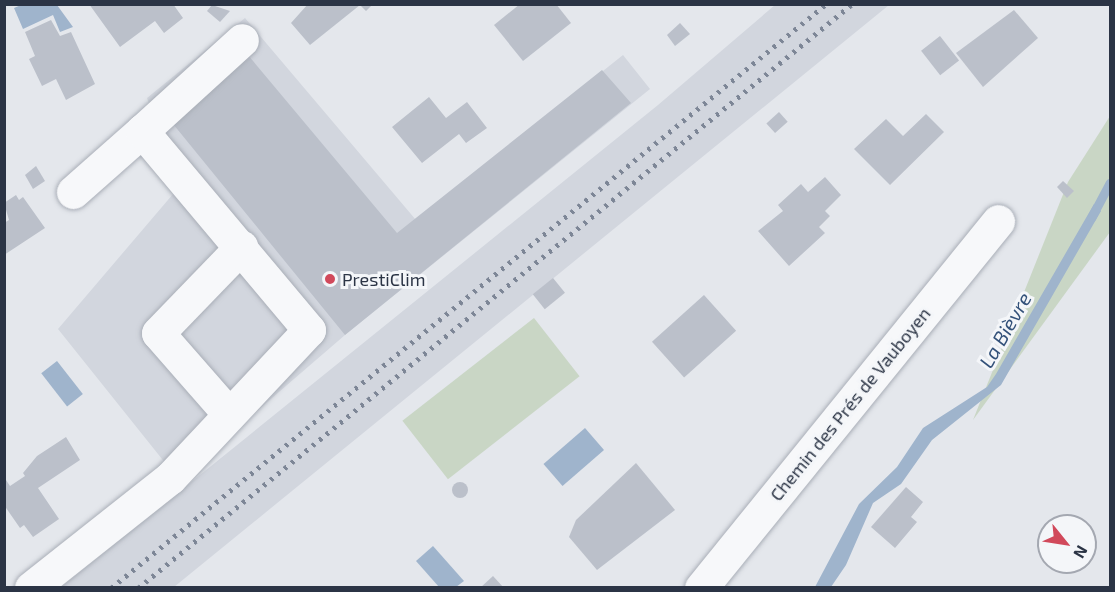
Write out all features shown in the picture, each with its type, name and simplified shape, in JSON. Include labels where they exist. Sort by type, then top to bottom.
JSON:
[{"type":"lane","points":[[73,192],[242,40]]},
{"type":"lane","points":[[31,588],[170,478],[228,413],[309,330],[142,131]]},
{"type":"lane","name":"Chemin des Prés de Vauboyen","points":[[701,588],[998,221]]},
{"type":"lane","points":[[228,413],[158,333],[241,247]]},
{"type":"shaded area","points":[[775,5],[889,5],[174,587],[60,588],[658,105]]},
{"type":"shaded area","points":[[245,18],[416,220],[623,55],[650,89],[345,335],[178,479],[58,329],[179,187],[147,98]]},
{"type":"green space","points":[[1110,116],[1110,232],[973,420],[1068,182]]},
{"type":"green space","points":[[534,318],[580,376],[448,479],[402,421]]},
{"type":"water","points":[[21,5],[57,5],[73,27],[60,32],[53,15],[23,29],[14,8]]},
{"type":"water","points":[[1094,204],[1101,211],[1001,385],[932,440],[901,484],[873,503],[846,565],[831,587],[815,587],[859,504],[897,467],[923,428],[987,387]]},
{"type":"water","points":[[57,361],[83,394],[67,406],[41,373]]},
{"type":"water","points":[[585,428],[604,450],[563,486],[543,464]]},
{"type":"water","points":[[433,546],[464,581],[456,587],[439,587],[416,561]]},
{"type":"building","points":[[89,4],[173,4],[183,18],[164,33],[155,21],[120,47]]},
{"type":"building","points":[[308,4],[373,4],[366,11],[360,5],[310,45],[291,23]]},
{"type":"building","points":[[520,4],[556,4],[571,23],[523,61],[494,25]]},
{"type":"building","points":[[212,5],[230,11],[220,22],[207,11]]},
{"type":"building","points":[[1014,10],[1038,38],[983,87],[956,53]]},
{"type":"building","points":[[51,20],[60,36],[71,32],[95,84],[66,100],[56,79],[42,86],[29,59],[35,56],[25,32]]},
{"type":"building","points":[[680,23],[690,34],[675,46],[667,35]]},
{"type":"building","points":[[940,36],[959,60],[940,75],[921,51]]},
{"type":"building","points":[[248,55],[397,233],[602,70],[631,103],[345,335],[169,119]]},
{"type":"building","points":[[429,97],[446,118],[467,102],[487,128],[466,143],[459,134],[422,163],[392,127]]},
{"type":"building","points":[[779,112],[788,122],[775,133],[766,123]]},
{"type":"building","points":[[926,114],[944,132],[890,185],[854,149],[886,119],[903,136]]},
{"type":"building","points":[[36,166],[45,181],[33,189],[25,175]]},
{"type":"building","points":[[825,177],[841,195],[825,211],[830,216],[819,227],[825,233],[789,266],[758,231],[783,211],[778,205],[801,184],[808,192]]},
{"type":"building","points":[[1063,181],[1074,191],[1067,198],[1057,187]]},
{"type":"building","points":[[16,195],[19,200],[23,197],[45,228],[4,255],[4,223],[9,220],[4,203]]},
{"type":"building","points":[[553,278],[565,293],[545,309],[533,294]]},
{"type":"building","points":[[704,295],[736,331],[684,378],[652,342]]},
{"type":"building","points":[[66,437],[80,460],[38,488],[59,519],[33,537],[24,525],[20,528],[4,505],[4,477],[10,486],[25,476],[23,473],[37,456]]},
{"type":"building","points":[[636,463],[675,510],[597,570],[569,537],[576,520]]},
{"type":"building","points":[[457,482],[463,482],[468,490],[466,496],[457,498],[452,493],[452,487]]},
{"type":"building","points":[[906,487],[923,502],[911,517],[917,522],[895,548],[871,527]]},
{"type":"building","points":[[493,576],[504,588],[480,588]]},
{"type":"waterway","name":"La Bièvre","points":[[1091,218],[1110,183]]},
{"type":"railway","points":[[111,588],[826,4]]},
{"type":"railway","points":[[138,588],[852,4]]},
{"type":"place","name":"PrestiClim","points":[[330,279]]}]
